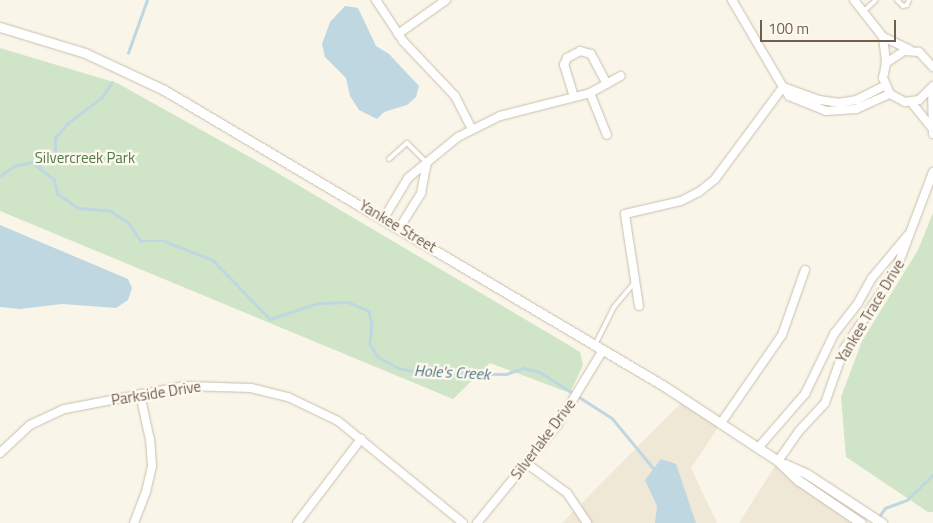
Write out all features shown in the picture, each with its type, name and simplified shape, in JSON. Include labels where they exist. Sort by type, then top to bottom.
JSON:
[{"type":"street","points":[[376,0],[398,34],[446,85],[472,129]]},
{"type":"street","points":[[398,34],[446,0]]},
{"type":"street","points":[[732,0],[789,96],[806,104],[838,112],[866,106],[890,94]]},
{"type":"street","points":[[854,0],[883,37],[919,52],[932,64]]},
{"type":"street","name":"Yankee Street","points":[[0,27],[66,46],[132,73],[400,227],[721,423],[778,461],[807,474],[882,523]]},
{"type":"street","points":[[883,37],[886,63],[884,86],[890,94],[900,101],[911,102],[927,96],[932,87]]},
{"type":"street","points":[[886,63],[897,53],[911,50]]},
{"type":"street","points":[[574,97],[564,64],[566,58],[580,51],[592,54],[607,84]]},
{"type":"street","points":[[384,218],[408,178],[428,163],[443,148],[472,129],[500,116],[590,93],[622,76]]},
{"type":"street","points":[[783,86],[819,100],[839,103],[857,100],[884,86]]},
{"type":"street","points":[[639,306],[634,283],[626,214],[681,201],[699,192],[715,179],[783,86]]},
{"type":"street","points":[[932,87],[932,131]]},
{"type":"street","points":[[590,93],[607,134]]},
{"type":"street","points":[[911,102],[932,131]]},
{"type":"street","points":[[400,227],[421,193],[428,163]]},
{"type":"street","name":"Yankee Trace Drive","points":[[778,461],[799,431],[825,403],[844,349],[896,270],[933,172]]},
{"type":"street","name":"Yankee Trace Drive","points":[[758,448],[805,394],[834,334],[877,271],[910,233]]},
{"type":"street","points":[[721,423],[782,335],[805,270]]},
{"type":"street","name":"Silverlake Drive","points":[[477,523],[571,404],[599,348]]},
{"type":"street","name":"Parkside Drive","points":[[1,449],[19,433],[45,417],[140,394],[200,385],[252,388],[288,397],[323,412],[361,439],[464,523]]},
{"type":"street","points":[[134,522],[146,492],[152,466],[150,440],[140,394]]},
{"type":"street","points":[[297,523],[361,439]]},
{"type":"street","name":"Yankee Street","points":[[778,461],[798,480],[862,523]]},
{"type":"street","points":[[526,462],[567,494],[588,523]]},
{"type":"lane","points":[[864,12],[876,0]]},
{"type":"lane","points":[[897,0],[903,6],[909,0]]},
{"type":"lane","points":[[389,159],[407,143],[428,163]]},
{"type":"lane","points":[[599,348],[614,306],[634,283]]},
{"type":"shaded area","points":[[685,399],[721,423],[691,468],[717,523],[562,523]]},
{"type":"shaded area","points":[[778,461],[861,523],[739,523]]},
{"type":"green space","name":"Silvercreek Park","points":[[0,48],[117,83],[264,165],[567,344],[580,352],[583,365],[570,393],[490,363],[453,399],[0,211]]},
{"type":"green space","points":[[933,213],[933,512],[928,512],[846,457],[841,397],[862,341],[918,250]]},
{"type":"water","points":[[345,6],[358,8],[376,46],[389,54],[419,86],[416,97],[407,105],[384,112],[377,119],[359,110],[350,96],[346,78],[325,57],[322,44],[330,22]]},
{"type":"water","points":[[0,225],[128,279],[132,288],[128,300],[116,308],[62,304],[20,309],[0,307]]},
{"type":"water","points":[[661,459],[676,464],[696,523],[655,523],[657,506],[645,480]]},
{"type":"waterway","points":[[128,53],[147,0]]},
{"type":"waterway","points":[[37,166],[51,160],[55,153],[55,138],[68,123],[101,98],[112,82]]},
{"type":"waterway","name":"Hole's Creek","points":[[0,176],[14,166],[32,162],[54,179],[58,194],[79,208],[111,211],[129,223],[141,241],[164,241],[213,260],[270,319],[318,303],[348,302],[369,311],[372,324],[370,344],[378,357],[399,368],[423,373],[506,374],[523,368],[540,372],[612,418],[655,470]]},
{"type":"waterway","points":[[878,518],[885,508],[907,500],[933,475]]}]
